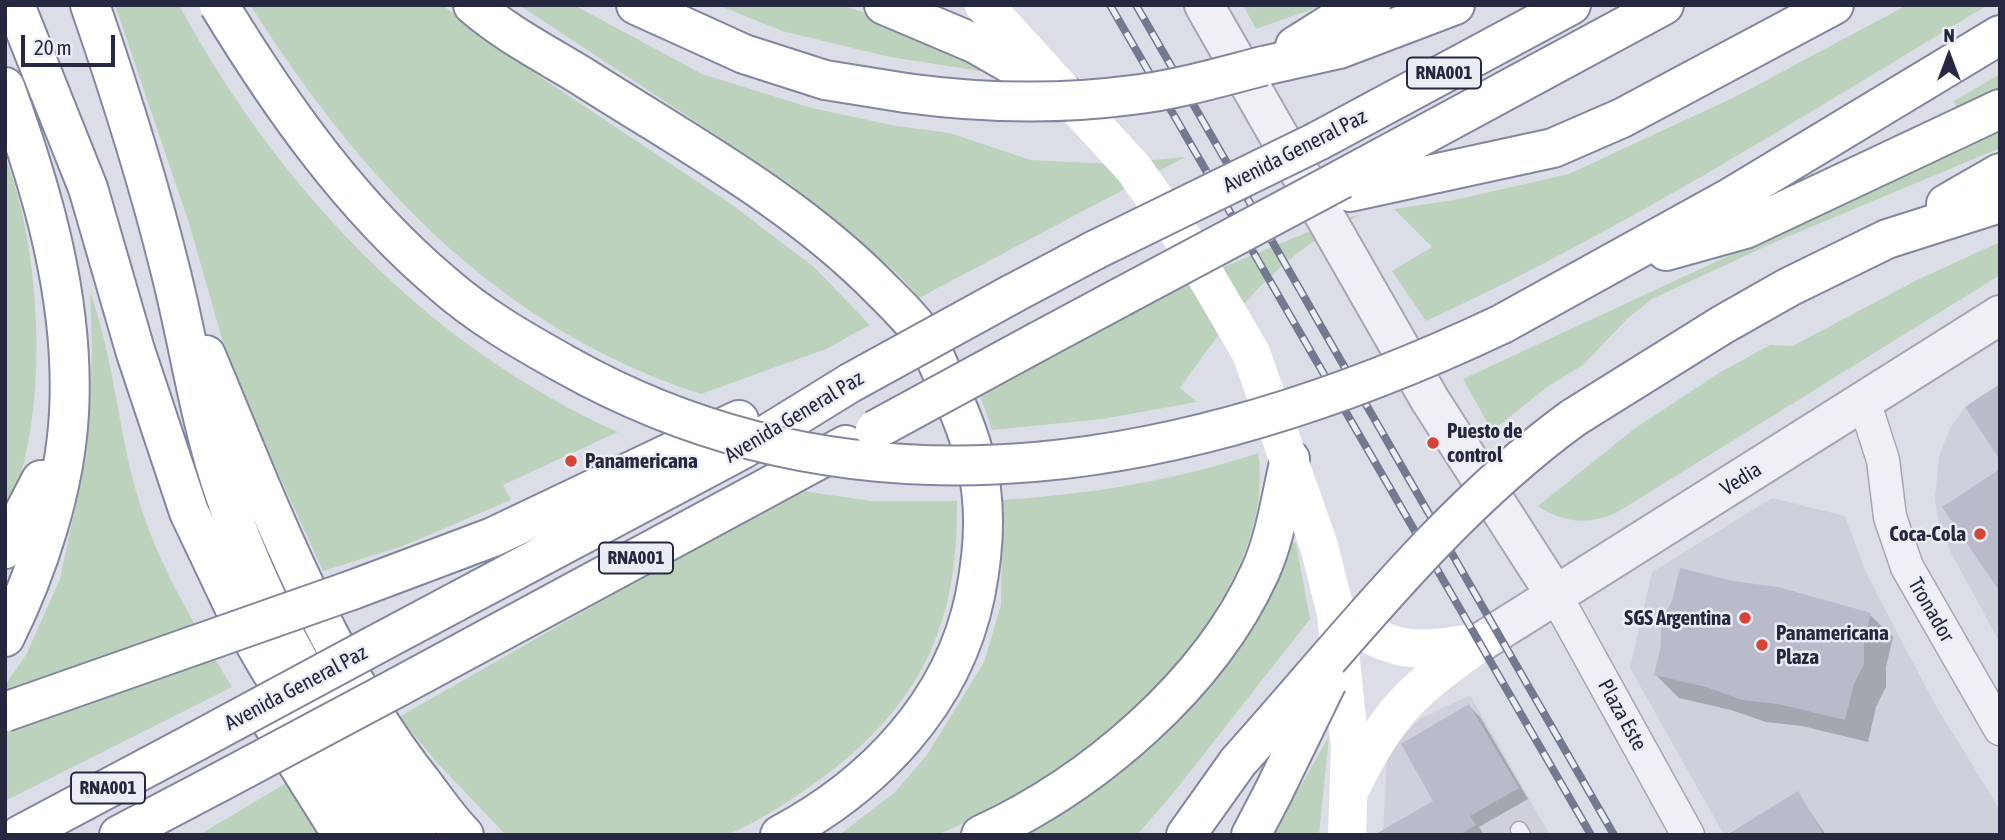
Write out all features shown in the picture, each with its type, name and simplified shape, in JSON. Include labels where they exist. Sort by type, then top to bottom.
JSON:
[{"type":"main road","points":[[15,5],[88,188],[135,350],[189,512],[220,578],[269,668],[376,835]]},
{"type":"main road","points":[[90,5],[120,90],[170,269],[200,409],[217,470],[257,572],[299,663],[381,791],[417,835]]},
{"type":"main road","points":[[219,5],[257,67],[324,160],[373,217],[444,285],[518,339],[601,385],[684,421],[771,446],[850,460],[898,465],[970,466],[1067,461],[1153,447],[1254,421],[1347,390],[1449,349],[1607,268],[2000,35]]},
{"type":"main road","points":[[473,5],[777,201],[850,257],[927,341],[967,426],[985,500],[981,566],[970,622],[948,673],[914,727],[880,765],[838,799],[780,835]]},
{"type":"main road","points":[[636,5],[744,54],[825,80],[906,93],[995,101],[1055,101],[1119,96],[1198,83],[1263,66],[1334,37],[1455,5]]},
{"type":"main road","points":[[884,5],[976,44],[1070,98]]},
{"type":"main road","points":[[984,5],[1135,169],[1189,247],[1251,353],[1319,546],[1341,628],[1350,747],[1351,789],[1347,835]]},
{"type":"main road","points":[[1334,37],[1371,5]]},
{"type":"main road","name":"Avenida General Paz","points":[[20,835],[743,449],[848,383],[1012,294],[1095,250],[1318,141],[1571,5]]},
{"type":"main road","name":"RNA001","points":[[119,835],[1302,200],[1346,186],[1664,5]]},
{"type":"main road","points":[[1346,186],[1553,148],[1622,118],[1833,5]]},
{"type":"main road","points":[[5,87],[34,168],[58,261],[68,369],[69,414],[64,457],[41,548],[20,606],[5,637]]},
{"type":"main road","points":[[1607,268],[1745,229],[2000,108]]},
{"type":"main road","points":[[1186,835],[1238,762],[1341,628],[1396,580],[1454,521],[1544,440],[1573,418],[1722,325],[1886,239],[2000,173]]},
{"type":"main road","points":[[1886,239],[2000,203]]},
{"type":"main road","points":[[170,269],[293,556],[345,664],[391,744],[464,835]]},
{"type":"main road","points":[[135,350],[154,456],[188,567],[246,679],[342,835]]},
{"type":"main road","points":[[5,712],[352,590],[493,537],[726,425],[848,383]]},
{"type":"main road","points":[[5,549],[41,481],[69,414]]},
{"type":"main road","points":[[981,835],[1024,814],[1093,769],[1124,743],[1194,671],[1233,621],[1261,571],[1290,458]]},
{"type":"main road","points":[[1341,628],[1362,631],[1405,649],[1428,651],[1481,642]]},
{"type":"main road","points":[[1251,835],[1273,793],[1341,628]]},
{"type":"main road","points":[[1351,789],[1372,744],[1399,707],[1440,671],[1481,642]]},
{"type":"street","points":[[1204,5],[1430,400],[1556,596]]},
{"type":"street","name":"Vedia","points":[[1481,642],[2000,315]]},
{"type":"street","name":"Tronador","points":[[1864,401],[1883,460],[1884,487],[1890,517],[1907,567],[2000,729]]},
{"type":"street","name":"Plaza Este","points":[[1556,596],[1688,835]]},
{"type":"shaded area","points":[[2000,384],[2000,643],[1949,549],[1939,524],[1935,499],[1939,456],[1950,428],[1965,407]]},
{"type":"shaded area","points":[[1772,498],[1845,516],[1865,570],[1894,627],[1936,706],[2000,810],[1999,835],[1809,835],[1820,828],[1798,792],[1724,835],[1630,668],[1652,572]]},
{"type":"shaded area","points":[[1470,695],[1550,835],[1383,835],[1387,754],[1418,720]]},
{"type":"green space","points":[[115,5],[179,5],[218,72],[262,137],[311,198],[364,255],[421,308],[483,355],[549,397],[618,432],[503,485],[511,500],[403,546],[323,571],[248,407],[222,339],[189,223]]},
{"type":"green space","points":[[250,5],[442,5],[545,80],[731,204],[814,267],[870,325],[826,349],[701,394],[628,366],[560,330],[498,288],[441,240],[388,188],[339,130]]},
{"type":"green space","points":[[519,5],[574,5],[702,74],[812,108],[896,126],[950,133],[1031,160],[1112,164],[1185,157],[919,298],[898,274],[789,183]]},
{"type":"green space","points":[[718,5],[841,5],[872,15],[993,73],[890,57],[782,31]]},
{"type":"green space","points":[[1243,5],[1324,5],[1256,29]]},
{"type":"green space","points":[[1907,5],[1988,5],[1641,211],[1426,321],[1392,271],[1432,247],[1394,209],[1454,200],[1569,174],[1739,95]]},
{"type":"green space","points":[[2000,74],[2000,89],[1957,110],[1954,101]]},
{"type":"green space","points":[[2000,130],[2000,148],[1775,242],[1652,299],[1628,318],[1583,365],[1547,387],[1492,431],[1463,379]]},
{"type":"green space","points":[[5,156],[28,240],[36,338],[30,435],[20,479],[5,518]]},
{"type":"green space","points":[[1363,213],[1305,248],[1281,267],[1239,310],[1180,388],[1197,402],[1102,419],[992,430],[980,395],[1192,280],[1313,230]]},
{"type":"green space","points":[[2000,242],[2000,275],[1616,513],[1586,521],[1566,519],[1538,506],[1634,429],[1719,373],[1770,345],[1793,346],[1917,280]]},
{"type":"green space","points":[[90,292],[104,338],[127,456],[141,508],[175,587],[232,687],[5,801],[5,685],[26,655],[60,579],[87,451],[92,351]]},
{"type":"green space","points":[[1258,453],[1259,494],[1250,535],[1234,576],[1211,616],[1184,654],[1122,720],[1057,770],[950,829],[934,835],[913,837],[839,835],[894,793],[927,755],[984,662],[1001,605],[1002,500],[1132,485]]},
{"type":"green space","points":[[796,490],[871,501],[957,501],[956,548],[950,591],[939,630],[923,666],[903,699],[877,730],[845,760],[767,814],[733,832],[717,836],[506,835],[440,766],[399,717]]},
{"type":"green space","points":[[1291,543],[1296,543],[1310,619],[1175,791],[1137,835],[1023,835],[1052,819],[1112,778],[1226,662],[1254,626]]},
{"type":"green space","points":[[1329,736],[1319,835],[1273,835]]},
{"type":"green space","points":[[288,782],[321,835],[199,835]]},
{"type":"building","points":[[2000,384],[2000,460],[1965,407]]},
{"type":"building","name":"Coca-Cola","points":[[2000,469],[2000,592],[1942,507]]},
{"type":"building","name":"Panamericana Plaza","points":[[1680,568],[1733,581],[1778,587],[1871,613],[1864,643],[1864,664],[1854,684],[1845,720],[1778,704],[1742,700],[1706,687],[1654,675],[1661,646],[1661,621],[1672,601]]},
{"type":"building","points":[[1469,704],[1519,788],[1470,816],[1476,825],[1459,835],[1374,835],[1433,801],[1401,744]]},
{"type":"building","points":[[1798,791],[1824,835],[1726,835]]},
{"type":"railway","points":[[1110,5],[1591,835]]},
{"type":"railway","points":[[1136,5],[1614,835]]},
{"type":"place","name":"Puesto de control","points":[[1433,443]]},
{"type":"place","name":"Panamericana","points":[[571,461]]},
{"type":"place","name":"Coca-Cola","points":[[1980,534]]},
{"type":"place","name":"SGS Argentina","points":[[1745,618]]},
{"type":"place","name":"Panamericana Plaza","points":[[1762,645]]}]
